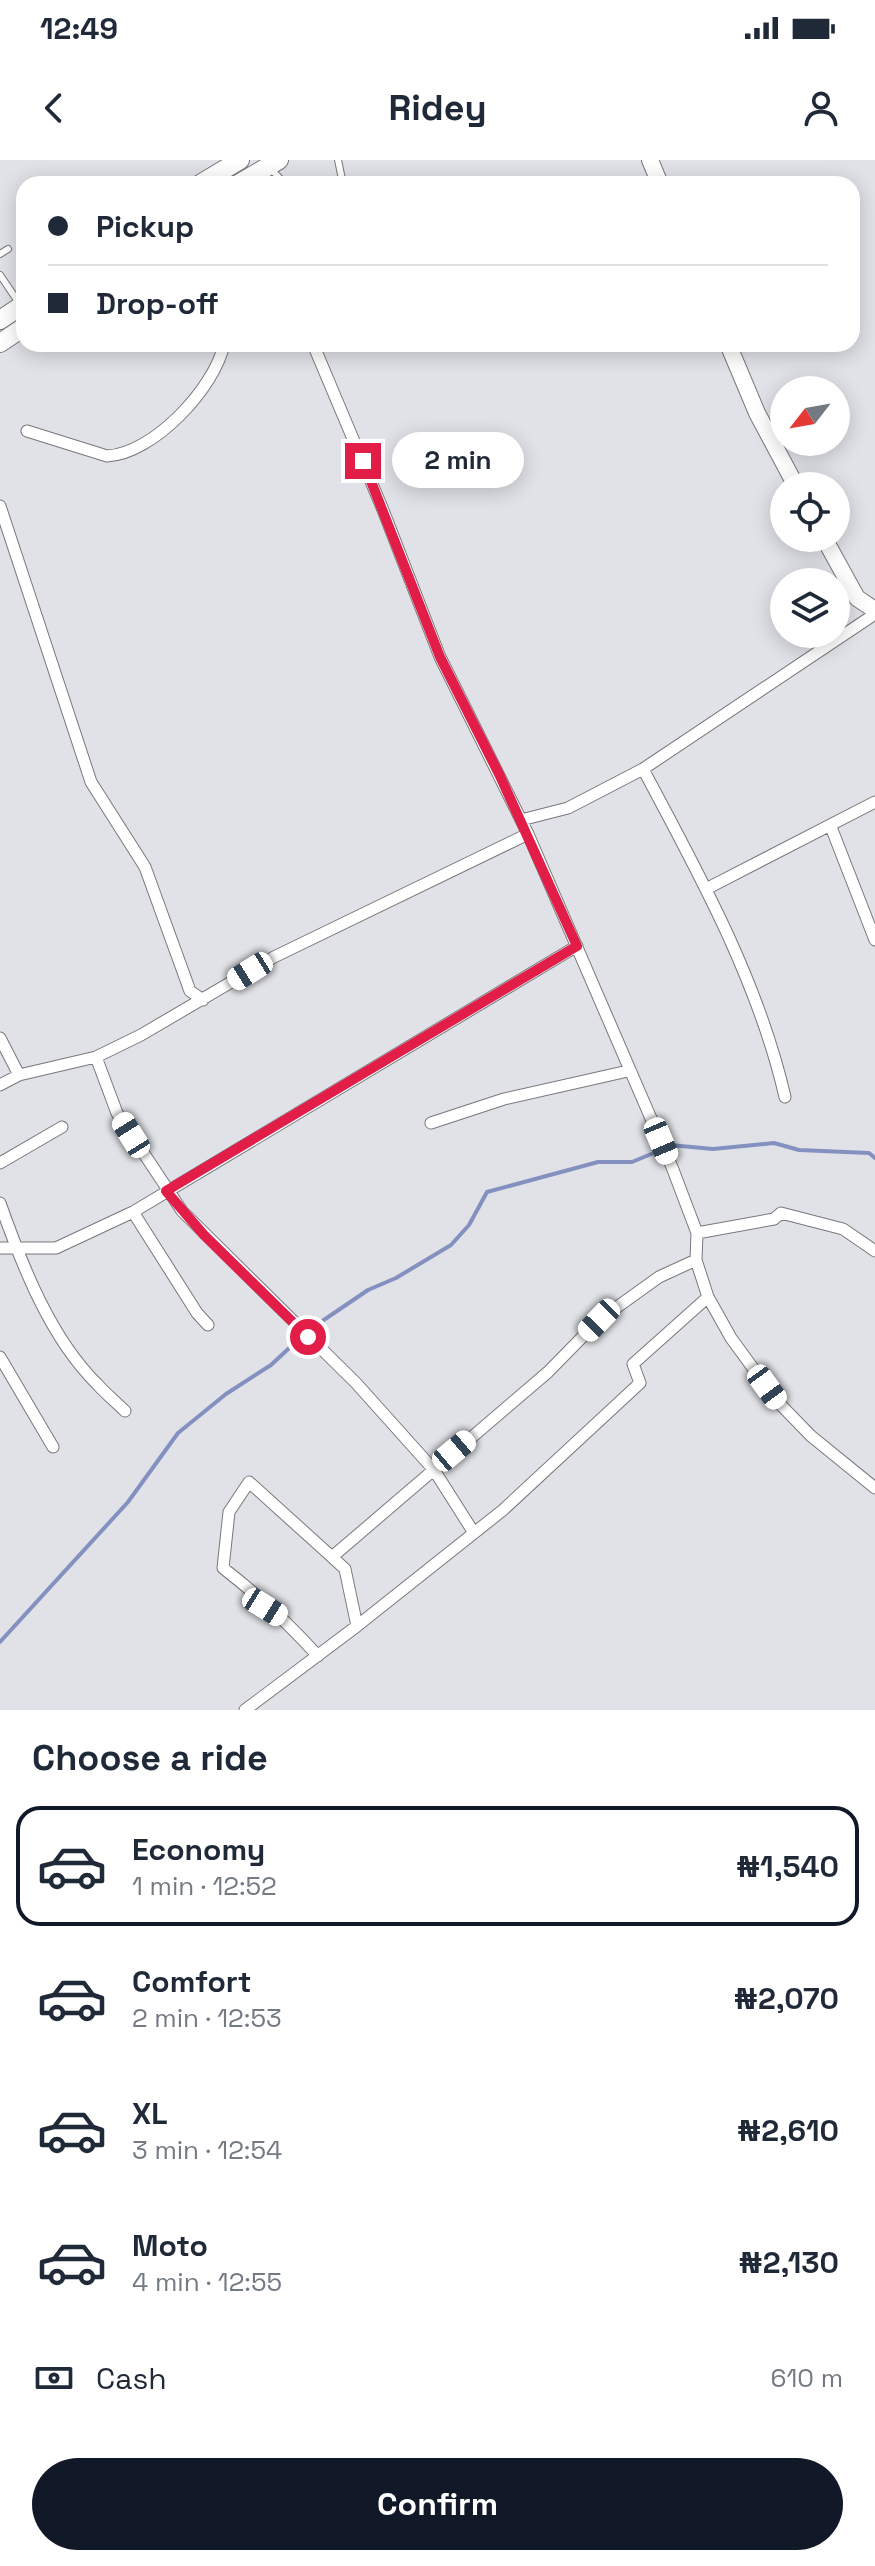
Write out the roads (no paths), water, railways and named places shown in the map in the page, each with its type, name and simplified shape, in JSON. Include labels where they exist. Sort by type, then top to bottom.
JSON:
[{"type":"main road","points":[[212,176],[235,161]]},
{"type":"main road","points":[[252,176],[274,163]]},
{"type":"street","points":[[27,431],[107,456],[120,455],[140,446],[194,400],[216,370],[222,352]]},
{"type":"street","points":[[316,352],[440,657],[528,834],[628,1071],[656,1128],[697,1233],[696,1260],[708,1297],[731,1338],[777,1401],[811,1436],[875,1488]]},
{"type":"street","points":[[731,352],[757,413],[789,472]]},
{"type":"street","points":[[0,506],[91,782],[145,867],[190,991],[203,1000]]},
{"type":"street","points":[[521,820],[568,808],[643,769],[875,612],[857,598],[832,552]]},
{"type":"street","points":[[643,769],[706,889],[771,1038],[785,1097]]},
{"type":"street","points":[[706,889],[875,802]]},
{"type":"street","points":[[831,827],[875,940]]},
{"type":"street","points":[[0,1085],[19,1075],[96,1057],[203,1000],[274,957],[528,834]]},
{"type":"street","points":[[0,1248],[56,1248],[133,1212],[577,946]]},
{"type":"street","points":[[175,1015],[190,991]]},
{"type":"street","points":[[0,1038],[19,1075]]},
{"type":"street","points":[[96,1057],[117,1113],[166,1191],[227,1259],[356,1383],[434,1470],[474,1533]]},
{"type":"street","points":[[431,1123],[504,1099],[628,1071]]},
{"type":"street","points":[[0,1163],[62,1127]]},
{"type":"street","points":[[0,1203],[16,1248],[66,1344],[98,1386],[125,1411]]},
{"type":"street","points":[[133,1212],[197,1313],[208,1325]]},
{"type":"street","points":[[697,1233],[774,1219],[781,1213],[843,1229],[875,1251]]},
{"type":"street","points":[[332,1557],[548,1372],[599,1320],[659,1277],[696,1260]]},
{"type":"street","points":[[245,1710],[474,1533],[640,1383],[633,1364],[708,1297]]},
{"type":"street","points":[[1,1360],[53,1447]]},
{"type":"street","points":[[318,1656],[284,1619],[265,1607],[259,1596],[223,1568],[229,1512],[249,1482],[345,1569],[357,1626]]},
{"type":"lane","points":[[0,254],[8,249]]},
{"type":"lane","points":[[0,275],[16,297]]},
{"type":"waterway","points":[[670,1145],[713,1149],[774,1143],[799,1150],[869,1153],[875,1158]]},
{"type":"waterway","points":[[309,1330],[368,1290],[396,1278],[451,1245],[469,1225],[487,1192],[598,1162],[632,1162],[656,1152]]},
{"type":"waterway","points":[[0,1642],[128,1502],[178,1433],[226,1394],[271,1365],[300,1338]]}]
